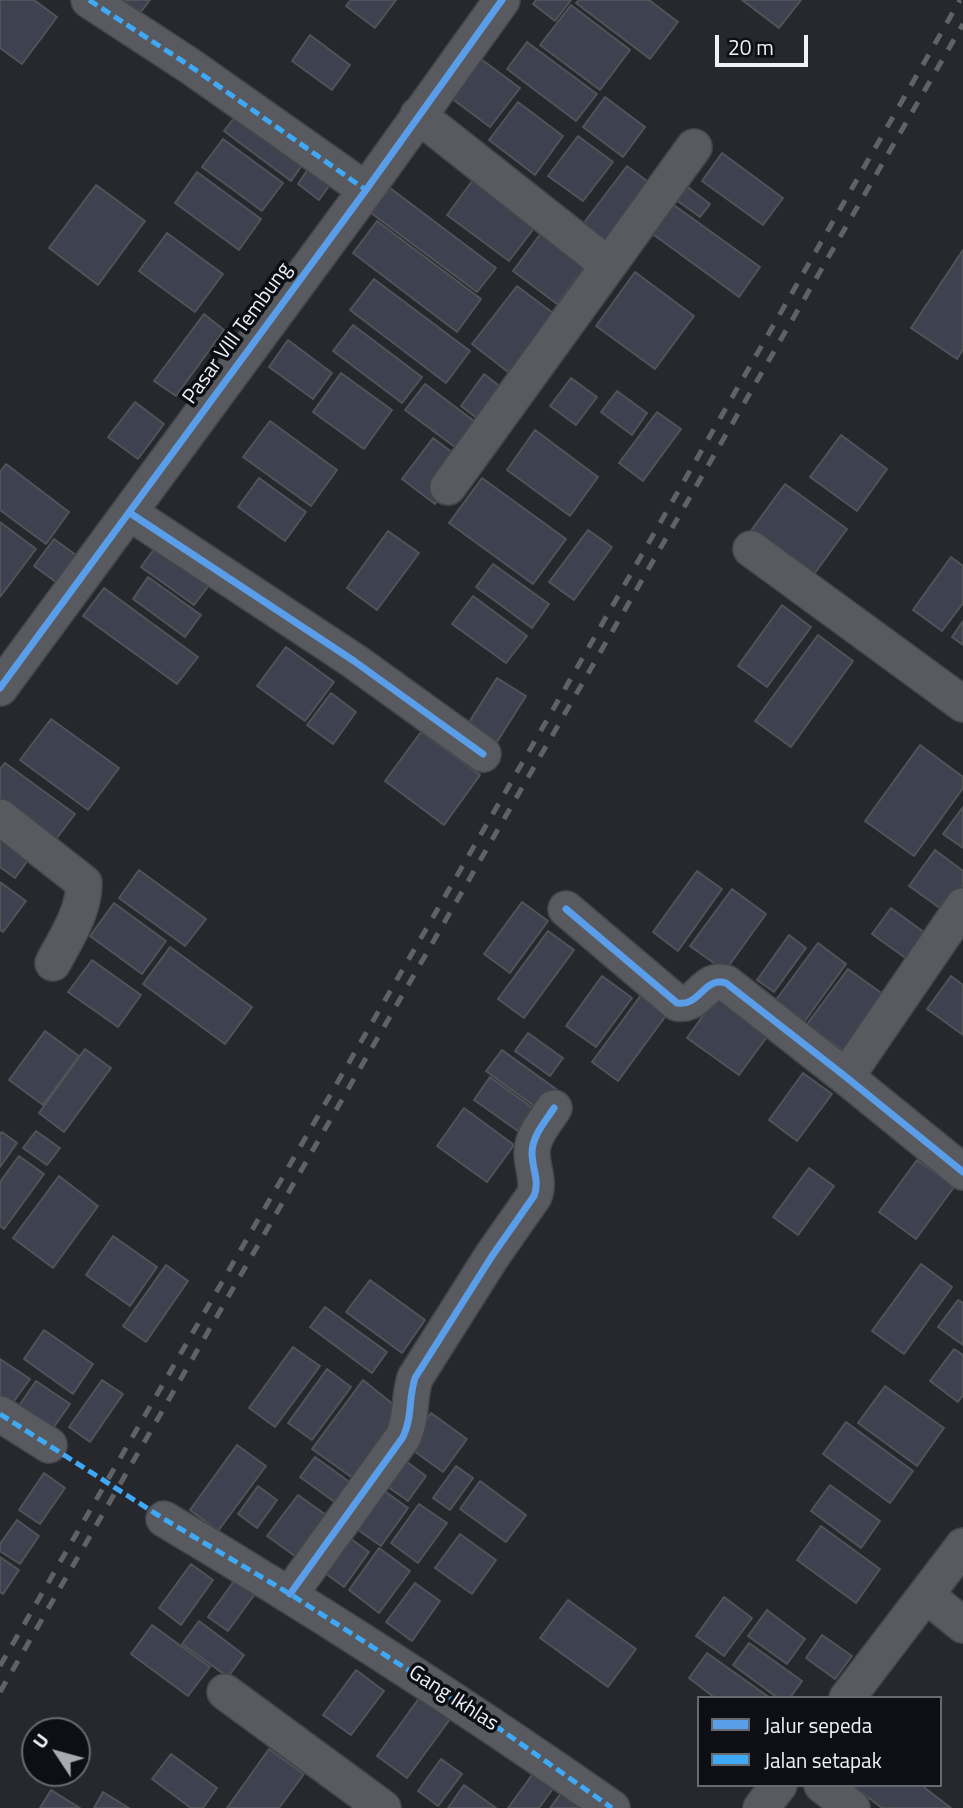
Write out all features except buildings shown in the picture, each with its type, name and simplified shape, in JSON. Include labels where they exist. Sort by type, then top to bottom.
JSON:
[{"type":"street","points":[[89,0],[190,66],[366,190]]},
{"type":"street","name":"Pasar VIII Tembung","points":[[0,688],[366,190],[502,0]]},
{"type":"street","points":[[418,115],[608,265]]},
{"type":"street","points":[[448,487],[695,147]]},
{"type":"street","points":[[130,513],[354,662],[483,754]]},
{"type":"street","points":[[751,550],[963,704]]},
{"type":"street","points":[[0,817],[83,883],[84,895],[76,919],[53,963]]},
{"type":"street","points":[[846,1077],[963,905]]},
{"type":"street","points":[[566,909],[677,1003],[693,1002],[711,983],[726,983],[963,1172]]},
{"type":"street","points":[[290,1594],[403,1437],[409,1424],[415,1378],[492,1256],[534,1196],[538,1186],[532,1151],[536,1135],[554,1108]]},
{"type":"street","points":[[0,1414],[48,1445]]},
{"type":"street","name":"Gang Ikhlas","points":[[164,1519],[290,1594],[497,1727],[612,1808]]},
{"type":"street","points":[[848,1696],[963,1546]]},
{"type":"street","points":[[926,1595],[963,1625]]},
{"type":"street","points":[[225,1692],[383,1808]]},
{"type":"street","points":[[761,1808],[777,1787]]},
{"type":"street","points":[[824,1787],[852,1808]]},
{"type":"railway","points":[[0,1666],[960,0]]},
{"type":"railway","points":[[0,1692],[963,24]]},
{"type":"marked path","points":[[89,0],[190,66],[366,190]]},
{"type":"marked path","points":[[0,1414],[164,1519],[290,1594],[497,1727],[612,1808]]},
{"type":"cycle path","points":[[0,688],[366,190],[502,0]]},
{"type":"cycle path","points":[[130,513],[354,661],[483,754]]},
{"type":"cycle path","points":[[566,909],[677,1003],[691,1001],[712,984],[726,983],[963,1172]]},
{"type":"cycle path","points":[[290,1594],[403,1437],[415,1378],[492,1256],[534,1196],[534,1141],[554,1108]]}]
